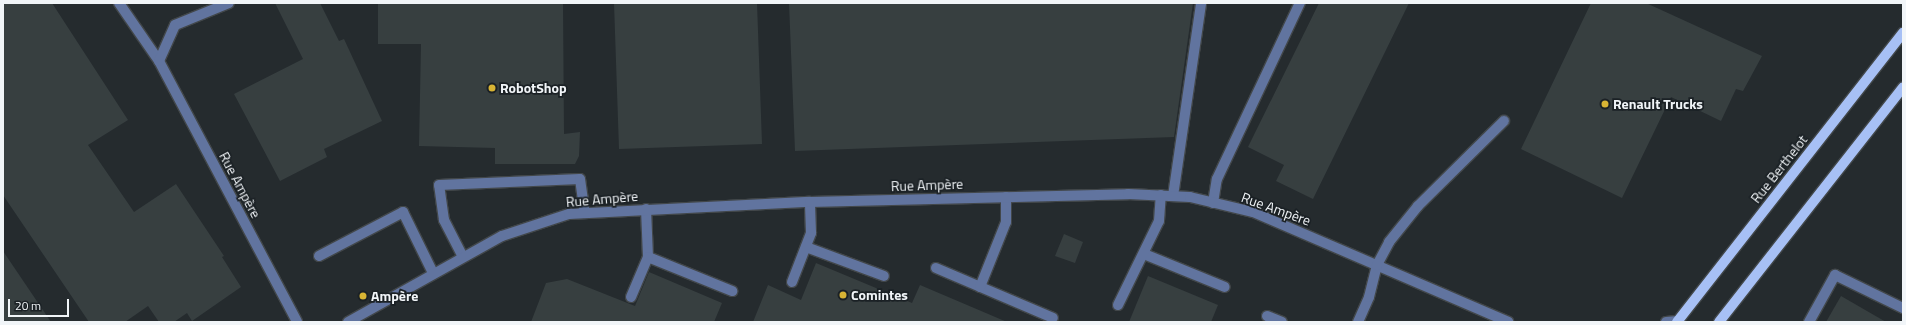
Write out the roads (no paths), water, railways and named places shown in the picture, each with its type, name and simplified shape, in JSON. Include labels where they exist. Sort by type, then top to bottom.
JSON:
[{"type":"main road","name":"Rue Berthelot","points":[[1677,321],[1903,33]]},
{"type":"main road","points":[[1719,322],[1903,87]]},
{"type":"street","name":"Rue Ampère","points":[[119,3],[159,61],[297,322]]},
{"type":"street","points":[[159,61],[175,25],[228,3]]},
{"type":"street","points":[[1173,196],[1202,3]]},
{"type":"street","points":[[1213,203],[1217,178],[1300,3]]},
{"type":"street","points":[[1358,322],[1369,297],[1377,265],[1389,242],[1418,206],[1504,121]]},
{"type":"street","points":[[463,257],[444,220],[439,184],[580,179],[585,213]]},
{"type":"street","name":"Rue Ampère","points":[[348,322],[433,273],[502,236],[570,214],[810,202],[1128,194],[1173,196],[1253,212],[1508,322]]},
{"type":"street","points":[[1118,305],[1159,221],[1161,195]]},
{"type":"street","points":[[980,287],[1006,222],[1006,197]]},
{"type":"street","points":[[792,282],[811,233],[810,202]]},
{"type":"street","points":[[631,297],[648,257],[646,209]]},
{"type":"street","points":[[319,256],[403,212],[433,273]]},
{"type":"street","points":[[806,247],[884,276]]},
{"type":"street","points":[[1144,254],[1225,288]]},
{"type":"street","points":[[648,257],[732,291]]},
{"type":"street","points":[[936,268],[1053,318]]},
{"type":"street","points":[[1809,322],[1835,275],[1903,308]]},
{"type":"street","points":[[1267,316],[1282,322]]},
{"type":"street","points":[[1666,322],[1677,321]]},
{"type":"place","name":"RobotShop","points":[[492,88]]},
{"type":"place","name":"Renault Trucks","points":[[1605,104]]},
{"type":"place","name":"Comintes","points":[[843,295]]},
{"type":"place","name":"Ampère","points":[[363,296]]}]
